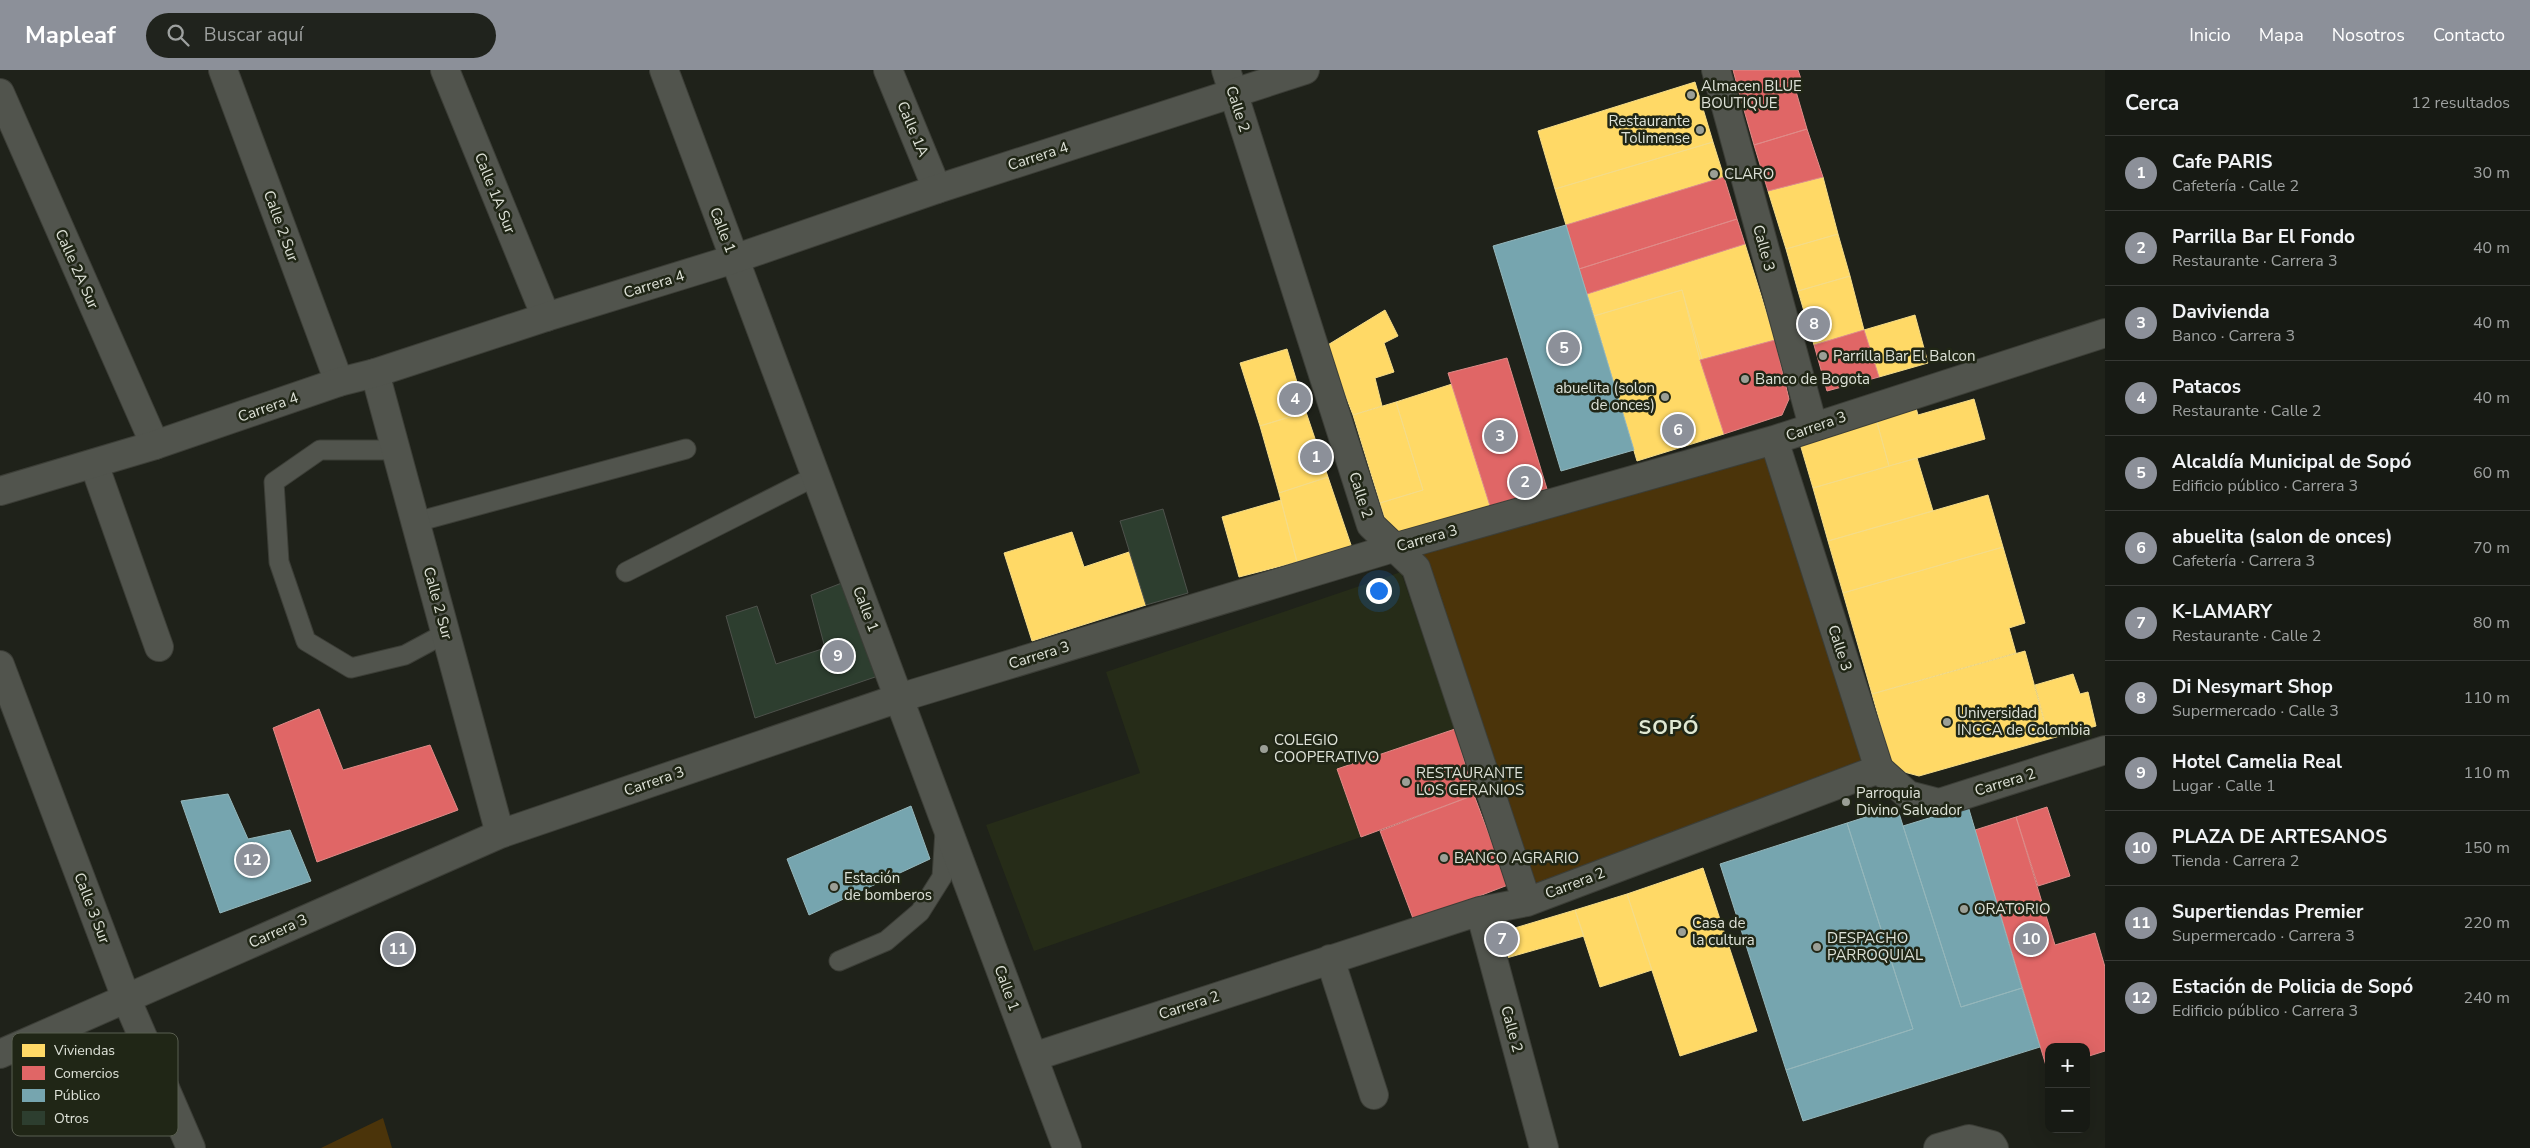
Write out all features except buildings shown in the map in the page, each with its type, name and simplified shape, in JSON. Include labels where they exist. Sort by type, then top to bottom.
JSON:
[{"type":"street","name":"Calle 2 Sur","points":[[223,70],[339,382]]},
{"type":"street","name":"Calle 1A Sur","points":[[444,70],[546,317]]},
{"type":"street","name":"Calle 1","points":[[664,70],[1067,1148]]},
{"type":"street","name":"Calle 1A","points":[[888,70],[937,189]]},
{"type":"street","name":"Carrera 4","points":[[0,491],[155,445],[339,382],[375,373],[546,317],[734,259],[937,189],[1230,81],[1305,70]]},
{"type":"street","name":"Calle 3","points":[[1716,70],[1813,426]]},
{"type":"street","name":"Calle 2","points":[[1230,81],[1371,525],[1416,568],[1527,902]]},
{"type":"street","name":"Calle 2A Sur","points":[[0,92],[155,445]]},
{"type":"street","name":"Carrera 3","points":[[47,1033],[500,834],[899,698],[1393,548],[1774,440],[2105,333]]},
{"type":"street","name":"Calle 2 Sur","points":[[375,373],[500,834]]},
{"type":"street","name":"Calle 3","points":[[1774,440],[1879,769]]},
{"type":"street","points":[[94,464],[159,647]]},
{"type":"street","name":"Calle 3 Sur","points":[[0,665],[126,998],[141,1033]]},
{"type":"street","name":"Carrera 2","points":[[1033,1057],[1480,911],[1527,902],[1879,769],[1908,796],[1939,802],[2105,750]]},
{"type":"street","name":"Calle 2","points":[[1480,911],[1544,1148]]},
{"type":"street","points":[[1330,959],[1374,1095]]},
{"type":"street","name":"Carrera 3","points":[[0,1054],[12,1049]]},
{"type":"street","name":"Calle 3 Sur","points":[[178,1118],[191,1148]]},
{"type":"street","points":[[1938,1148],[1969,1139],[1992,1145],[1994,1148]]},
{"type":"lane","points":[[416,522],[686,449]]},
{"type":"lane","points":[[396,450],[320,450],[274,482],[279,562],[306,641],[351,668],[405,655],[446,632]]},
{"type":"lane","points":[[626,572],[816,476]]},
{"type":"lane","points":[[840,962],[886,941],[920,912],[942,877],[945,822]]},
{"type":"shaded area","points":[[1774,440],[1879,769],[1527,902],[1416,569],[1393,548]]},
{"type":"shaded area","name":"COLEGIO COOPERATIVO","points":[[1401,572],[1455,729],[1337,769],[1361,837],[1034,951],[986,825],[1140,773],[1106,672]]},
{"type":"shaded area","points":[[383,1118],[392,1148],[321,1148]]},
{"type":"place","name":"Almacen BLUE BOUTIQUE","points":[[1691,95]]},
{"type":"place","name":"Restaurante Tolimense","points":[[1700,130]]},
{"type":"place","name":"CLARO","points":[[1714,174]]},
{"type":"place","name":"Di Nesymart Shop","points":[[1814,324]]},
{"type":"place","name":"Alcaldía Municipal de Sopó","points":[[1564,348]]},
{"type":"place","name":"Parrilla Bar El Balcon","points":[[1823,356]]},
{"type":"place","name":"Banco de Bogota","points":[[1745,379]]},
{"type":"place","name":"abuelita (solon de onces)","points":[[1665,397]]},
{"type":"place","name":"Patacos","points":[[1295,399]]},
{"type":"place","name":"abuelita (salon de onces)","points":[[1678,430]]},
{"type":"place","name":"Davivienda","points":[[1500,436]]},
{"type":"place","name":"Cafe PARIS","points":[[1316,457]]},
{"type":"place","name":"Parrilla Bar El Fondo","points":[[1525,482]]},
{"type":"place","name":"Hotel Camelia Real","points":[[838,656]]},
{"type":"place","name":"Universidad INCCA de Colombia","points":[[1947,722]]},
{"type":"place","name":"COLEGIO COOPERATIVO","points":[[1264,749]]},
{"type":"place","name":"RESTAURANTE LOS GERANIOS","points":[[1406,782]]},
{"type":"place","name":"Parroquia Divino Salvador","points":[[1846,802]]},
{"type":"place","name":"BANCO AGRARIO","points":[[1444,858]]},
{"type":"place","name":"Estación de Policia de Sopó","points":[[252,860]]},
{"type":"place","name":"Estación de bomberos","points":[[834,887]]},
{"type":"place","name":"ORATORIO","points":[[1964,909]]},
{"type":"place","name":"Casa de la cultura","points":[[1682,932]]},
{"type":"place","name":"K-LAMARY","points":[[1502,939]]},
{"type":"place","name":"PLAZA DE ARTESANOS","points":[[2031,939]]},
{"type":"place","name":"DESPACHO PARROQUIAL","points":[[1817,947]]},
{"type":"place","name":"Supertiendas Premier","points":[[398,949]]},
{"type":"district","name":"SOPÓ","points":[[1669,727]]}]
